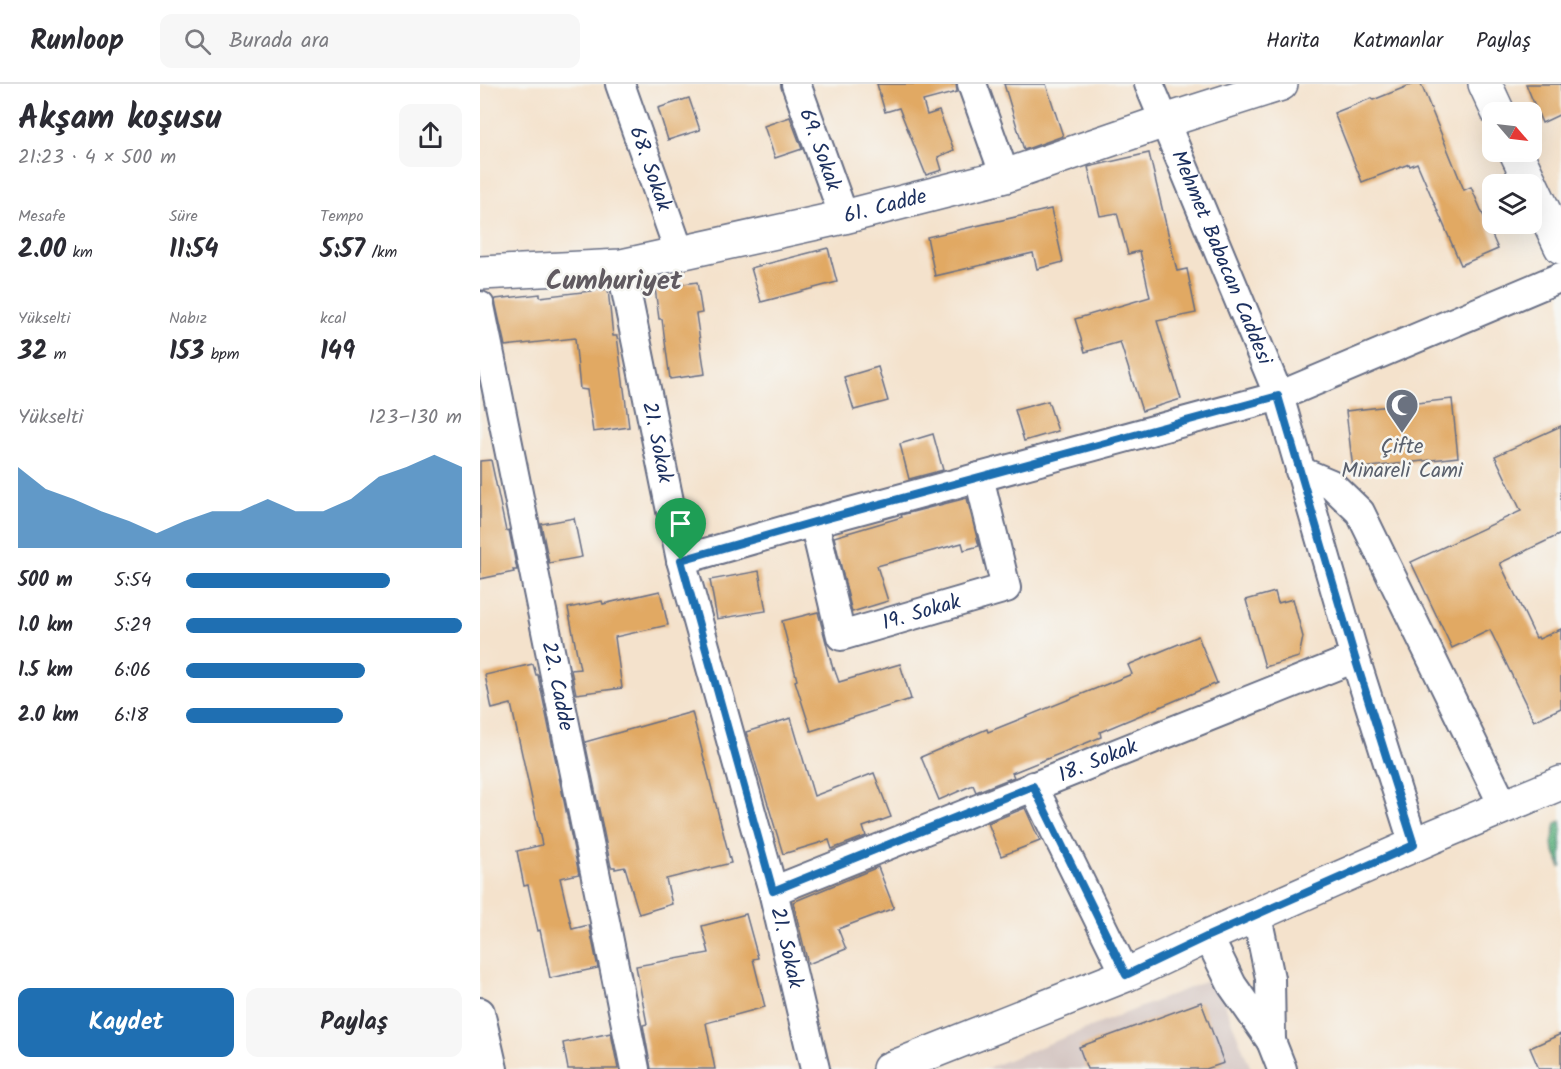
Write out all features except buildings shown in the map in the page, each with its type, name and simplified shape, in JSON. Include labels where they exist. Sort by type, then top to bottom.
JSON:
[{"type":"street","name":"68. Sokak","points":[[620,84],[680,254]]},
{"type":"street","name":"69. Sokak","points":[[796,84],[844,217]]},
{"type":"street","points":[[972,84],[1005,176]]},
{"type":"street","name":"Mehmet Babacan Caddesi","points":[[1149,84],[1278,396],[1355,658],[1414,845]]},
{"type":"street","name":"61. Cadde","points":[[480,273],[621,266],[844,217],[1005,176],[1281,84]]},
{"type":"street","points":[[1485,84],[1493,102]]},
{"type":"street","points":[[1521,162],[1561,247]]},
{"type":"street","name":"21. Sokak","points":[[621,266],[681,560],[773,891],[816,1069]]},
{"type":"street","points":[[681,560],[1278,396],[1561,277]]},
{"type":"street","name":"22. Cadde","points":[[480,306],[635,1069]]},
{"type":"street","points":[[1300,471],[1331,484],[1360,512],[1504,807]]},
{"type":"street","name":"19. Sokak","points":[[814,522],[842,636],[1006,588],[979,477]]},
{"type":"street","name":"18. Sokak","points":[[773,891],[1355,658]]},
{"type":"street","points":[[889,1069],[1126,975],[1208,936],[1414,845],[1561,783]]},
{"type":"street","points":[[1033,786],[1126,975]]},
{"type":"street","points":[[1257,916],[1270,978],[1272,1041]]},
{"type":"street","points":[[1208,936],[1232,985],[1272,1041],[1282,1069]]},
{"type":"street","points":[[480,1012],[493,1069]]},
{"type":"shaded area","points":[[1214,978],[1251,1069],[985,1069]]},
{"type":"green space","points":[[1561,821],[1561,868],[1552,844],[1556,823]]},
{"type":"place","name":"Çifte Minareli Cami","points":[[1402,434]]},
{"type":"district","name":"Cumhuriyet","points":[[614,281]]},
{"type":"route","points":[[1278,396],[1355,658],[1414,845],[1208,936],[1126,975],[1033,786],[773,891],[681,560],[1278,396]]}]
